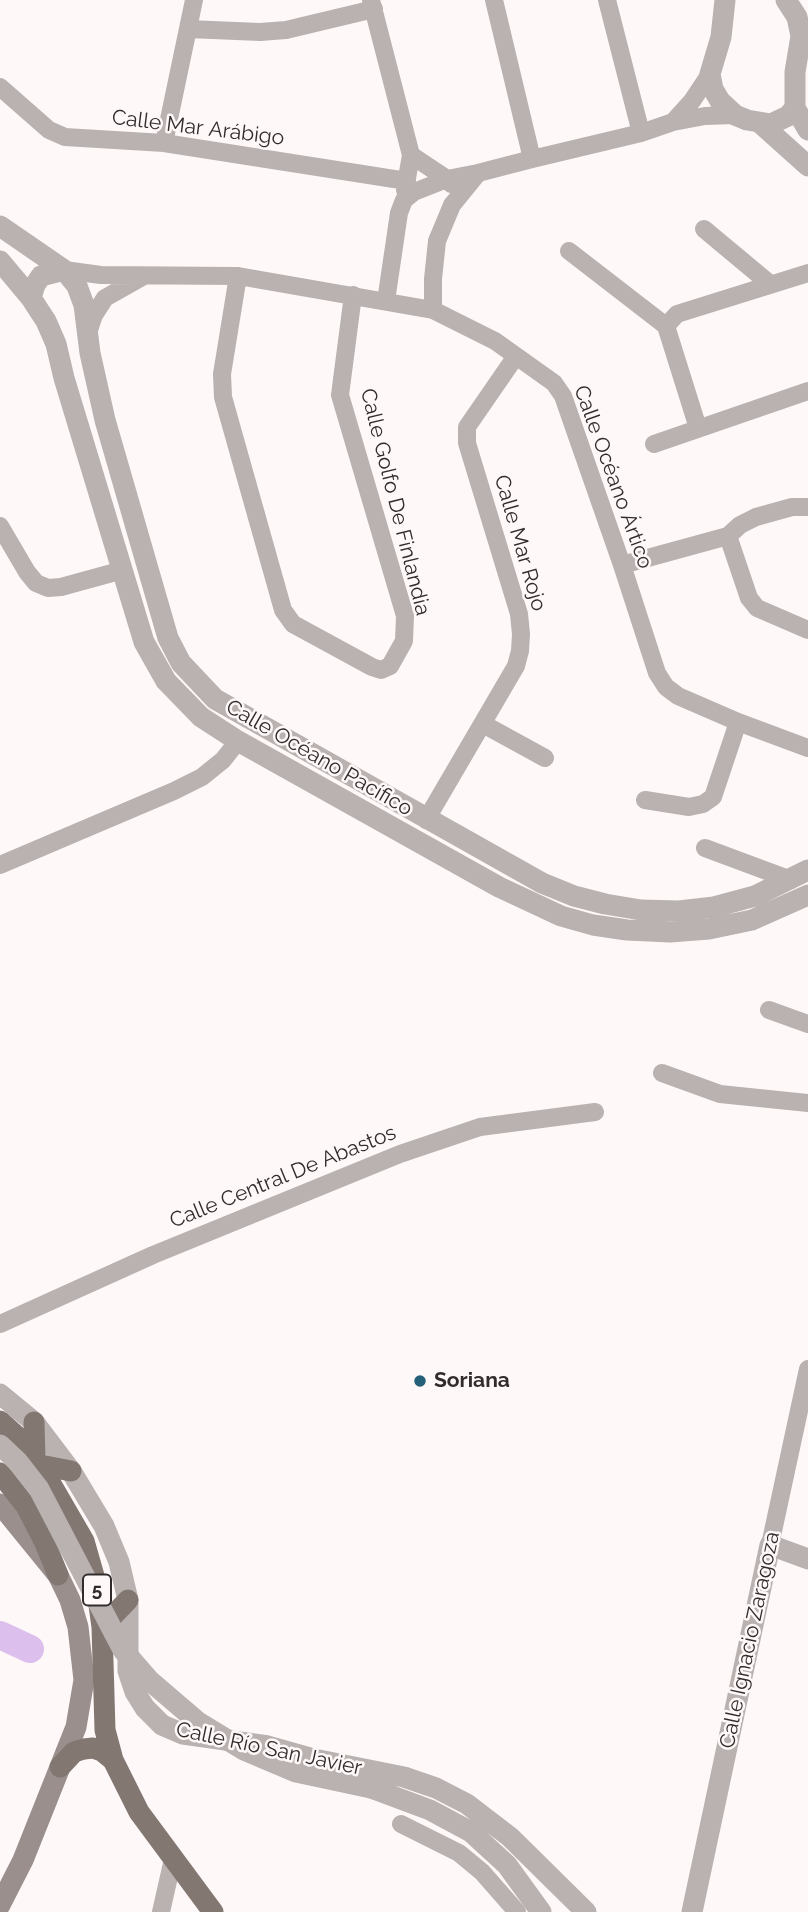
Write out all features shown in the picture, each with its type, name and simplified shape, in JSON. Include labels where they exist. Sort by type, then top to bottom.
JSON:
[{"type":"main road","points":[[34,1422],[38,1462],[71,1471]]},
{"type":"main road","name":"5","points":[[4,1433],[38,1462],[84,1541],[96,1583],[102,1632],[105,1730],[113,1759]]},
{"type":"main road","points":[[0,1473],[26,1506],[46,1543],[70,1600],[78,1627],[84,1680],[76,1727],[23,1860],[0,1905]]},
{"type":"main road","points":[[0,1504],[58,1575]]},
{"type":"main road","points":[[126,1592],[102,1632],[128,1671]]},
{"type":"main road","points":[[60,1767],[74,1752],[84,1749],[102,1751],[113,1759],[139,1812],[213,1912]]},
{"type":"street","points":[[164,144],[194,0]]},
{"type":"street","points":[[494,0],[532,159]]},
{"type":"street","points":[[607,0],[641,134]]},
{"type":"street","points":[[673,122],[692,101],[709,74],[721,37],[725,0]]},
{"type":"street","points":[[786,0],[808,6]]},
{"type":"street","points":[[786,0],[797,17],[803,51],[795,72],[794,108],[808,130]]},
{"type":"street","points":[[188,29],[260,32],[286,30],[372,4],[411,155],[386,301]]},
{"type":"street","points":[[709,74],[720,101],[735,115],[747,120],[771,124],[781,121],[794,108]]},
{"type":"street","name":"Calle Mar Arábigo","points":[[0,87],[49,130],[65,137],[164,144],[407,181]]},
{"type":"street","points":[[404,200],[414,192],[447,179],[641,134],[673,122],[705,116],[735,115]]},
{"type":"street","points":[[760,123],[808,166]]},
{"type":"street","points":[[411,155],[447,179],[460,194]]},
{"type":"street","points":[[433,310],[437,241],[452,205],[478,173]]},
{"type":"street","name":"Calle Océano Pacífico","points":[[0,226],[64,270],[77,286],[84,305],[87,335],[105,420],[168,638],[181,663],[215,699],[426,820],[542,883],[574,896],[641,910],[678,911],[755,896],[799,875]]},
{"type":"street","points":[[704,229],[770,284]]},
{"type":"street","points":[[569,251],[666,326],[698,428]]},
{"type":"street","name":"Calle Océano Pacífico","points":[[0,261],[32,298],[56,344],[144,642],[166,681],[201,717],[238,741],[499,887],[561,916],[593,925],[627,930],[670,932],[709,929],[752,920],[808,895]]},
{"type":"street","points":[[32,298],[35,285],[41,276],[64,270]]},
{"type":"street","name":"Calle Océano Ártico","points":[[64,270],[101,275],[238,276],[433,310],[495,341],[554,383],[563,396],[657,673],[666,687],[678,696],[738,722],[808,748]]},
{"type":"street","points":[[666,326],[677,314],[808,273]]},
{"type":"street","points":[[56,344],[74,347],[81,344],[105,298],[148,274]]},
{"type":"street","name":"Calle Golfo De Finlandia","points":[[238,276],[222,374],[223,397],[283,610],[293,624],[381,670],[390,666],[404,641],[405,616],[340,395],[353,295]]},
{"type":"street","name":"Calle Mar Rojo","points":[[426,820],[516,666],[520,651],[519,614],[467,443],[467,428],[475,412],[516,356]]},
{"type":"street","points":[[654,444],[808,391]]},
{"type":"street","points":[[622,565],[729,536],[740,525],[756,517],[792,507],[808,507]]},
{"type":"street","points":[[0,526],[27,572],[36,583],[48,589],[123,570]]},
{"type":"street","points":[[729,536],[749,598],[757,608],[808,630]]},
{"type":"street","points":[[645,800],[689,807],[703,804],[713,797],[738,722]]},
{"type":"street","points":[[483,724],[545,758]]},
{"type":"street","points":[[0,864],[202,778],[223,760],[238,741]]},
{"type":"street","points":[[705,848],[799,875]]},
{"type":"street","points":[[769,1010],[808,1024]]},
{"type":"street","points":[[662,1073],[720,1094],[808,1103]]},
{"type":"street","name":"Calle Central De Abastos","points":[[0,1324],[153,1255],[400,1154],[480,1127],[595,1112]]},
{"type":"street","name":"Calle Ignacio Zaragoza","points":[[692,1912],[808,1369]]},
{"type":"street","name":"Calle Río San Javier","points":[[0,1394],[34,1422],[71,1471],[104,1527],[119,1562],[126,1592],[128,1671],[135,1692],[145,1708],[162,1725],[183,1734],[268,1746],[314,1759],[404,1777],[436,1788],[467,1804],[510,1837],[586,1912]]},
{"type":"street","name":"Calle Río San Javier","points":[[4,1433],[18,1462],[39,1489],[123,1650],[149,1680],[198,1722],[244,1750],[296,1772],[370,1788],[430,1810],[471,1832],[508,1866],[541,1912]]},
{"type":"street","points":[[84,1541],[126,1592]]},
{"type":"street","points":[[771,1545],[808,1559]]},
{"type":"street","points":[[401,1824],[459,1853],[482,1872],[517,1912]]},
{"type":"street","points":[[163,1904],[173,1859]]},
{"type":"street","points":[[163,1904],[186,1877]]},
{"type":"waterway","points":[[0,1635],[30,1649]]},
{"type":"place","name":"Soriana","points":[[420,1381]]}]
